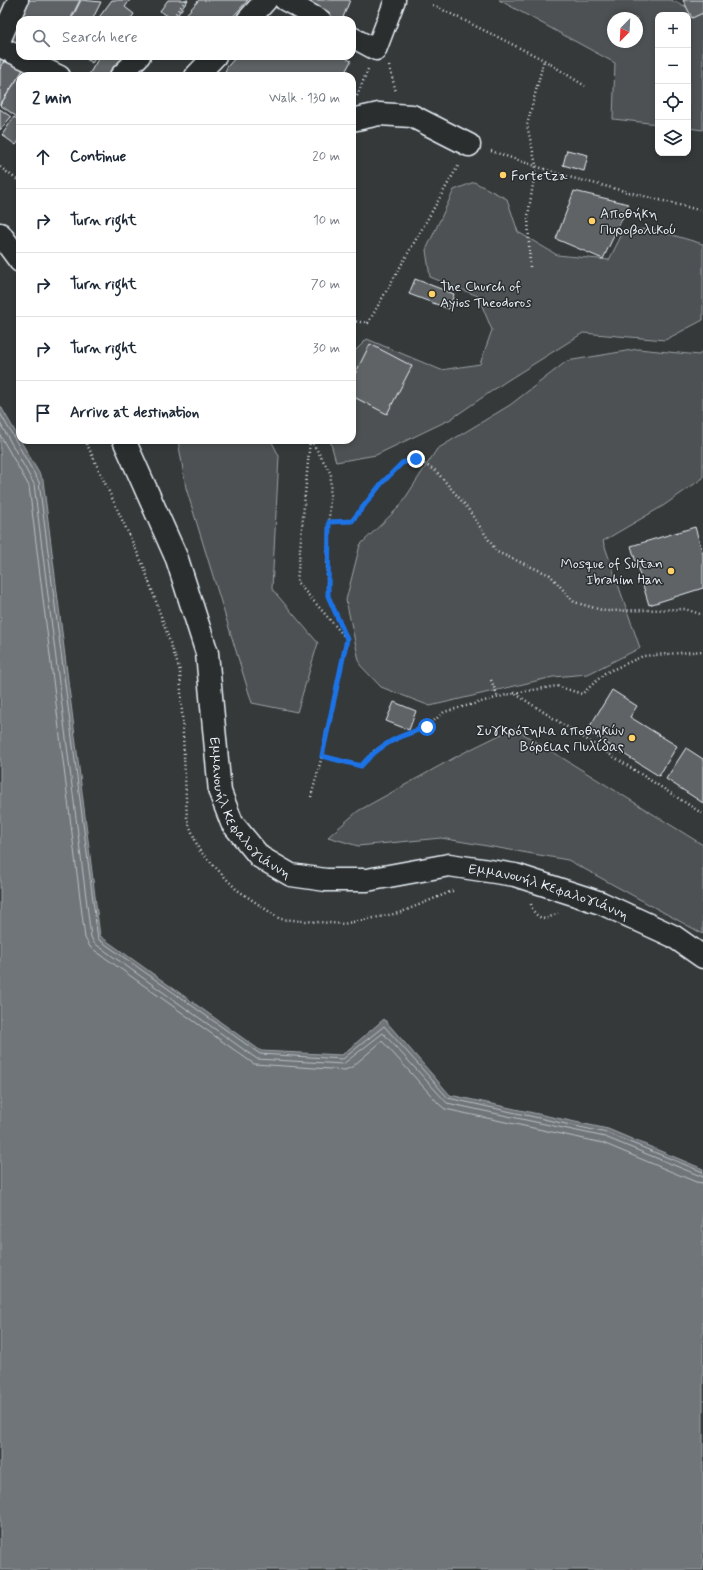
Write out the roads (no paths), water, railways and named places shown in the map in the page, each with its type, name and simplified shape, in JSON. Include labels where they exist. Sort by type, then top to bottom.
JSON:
[{"type":"main road","points":[[252,16],[266,0]]},
{"type":"main road","points":[[200,72],[211,60]]},
{"type":"main road","points":[[356,111],[412,116],[470,145]]},
{"type":"main road","points":[[0,234],[16,256]]},
{"type":"main road","name":"Εμμανουήλ Κεφαλογιάννη","points":[[129,444],[177,559],[207,653],[220,792],[232,823],[260,857],[291,876],[326,880],[367,880],[449,865],[515,875],[601,902],[673,936],[703,957]]},
{"type":"street","points":[[0,41],[18,0]]},
{"type":"street","points":[[284,0],[314,16]]},
{"type":"street","points":[[356,39],[376,50],[396,0]]},
{"type":"street","points":[[0,47],[16,55]]},
{"type":"street","points":[[27,60],[52,72]]},
{"type":"street","points":[[124,72],[136,60]]},
{"type":"water","points":[[0,405],[16,433],[16,444],[22,444],[43,480],[100,936],[261,1051],[342,1055],[384,1019],[450,1095],[608,1129],[703,1169],[703,1570],[0,1570]]},
{"type":"place","name":"Fortetza","points":[[503,175]]},
{"type":"place","name":"Αποθήκη Πυροβολικού","points":[[592,221]]},
{"type":"place","name":"The Church of Ayios Theodoros","points":[[432,294]]},
{"type":"place","name":"Mosque of Sultan Ibrahim Han","points":[[671,571]]},
{"type":"place","name":"Συγκρότημα αποθηκών Βόρειας Πυλίδας","points":[[632,738]]}]
